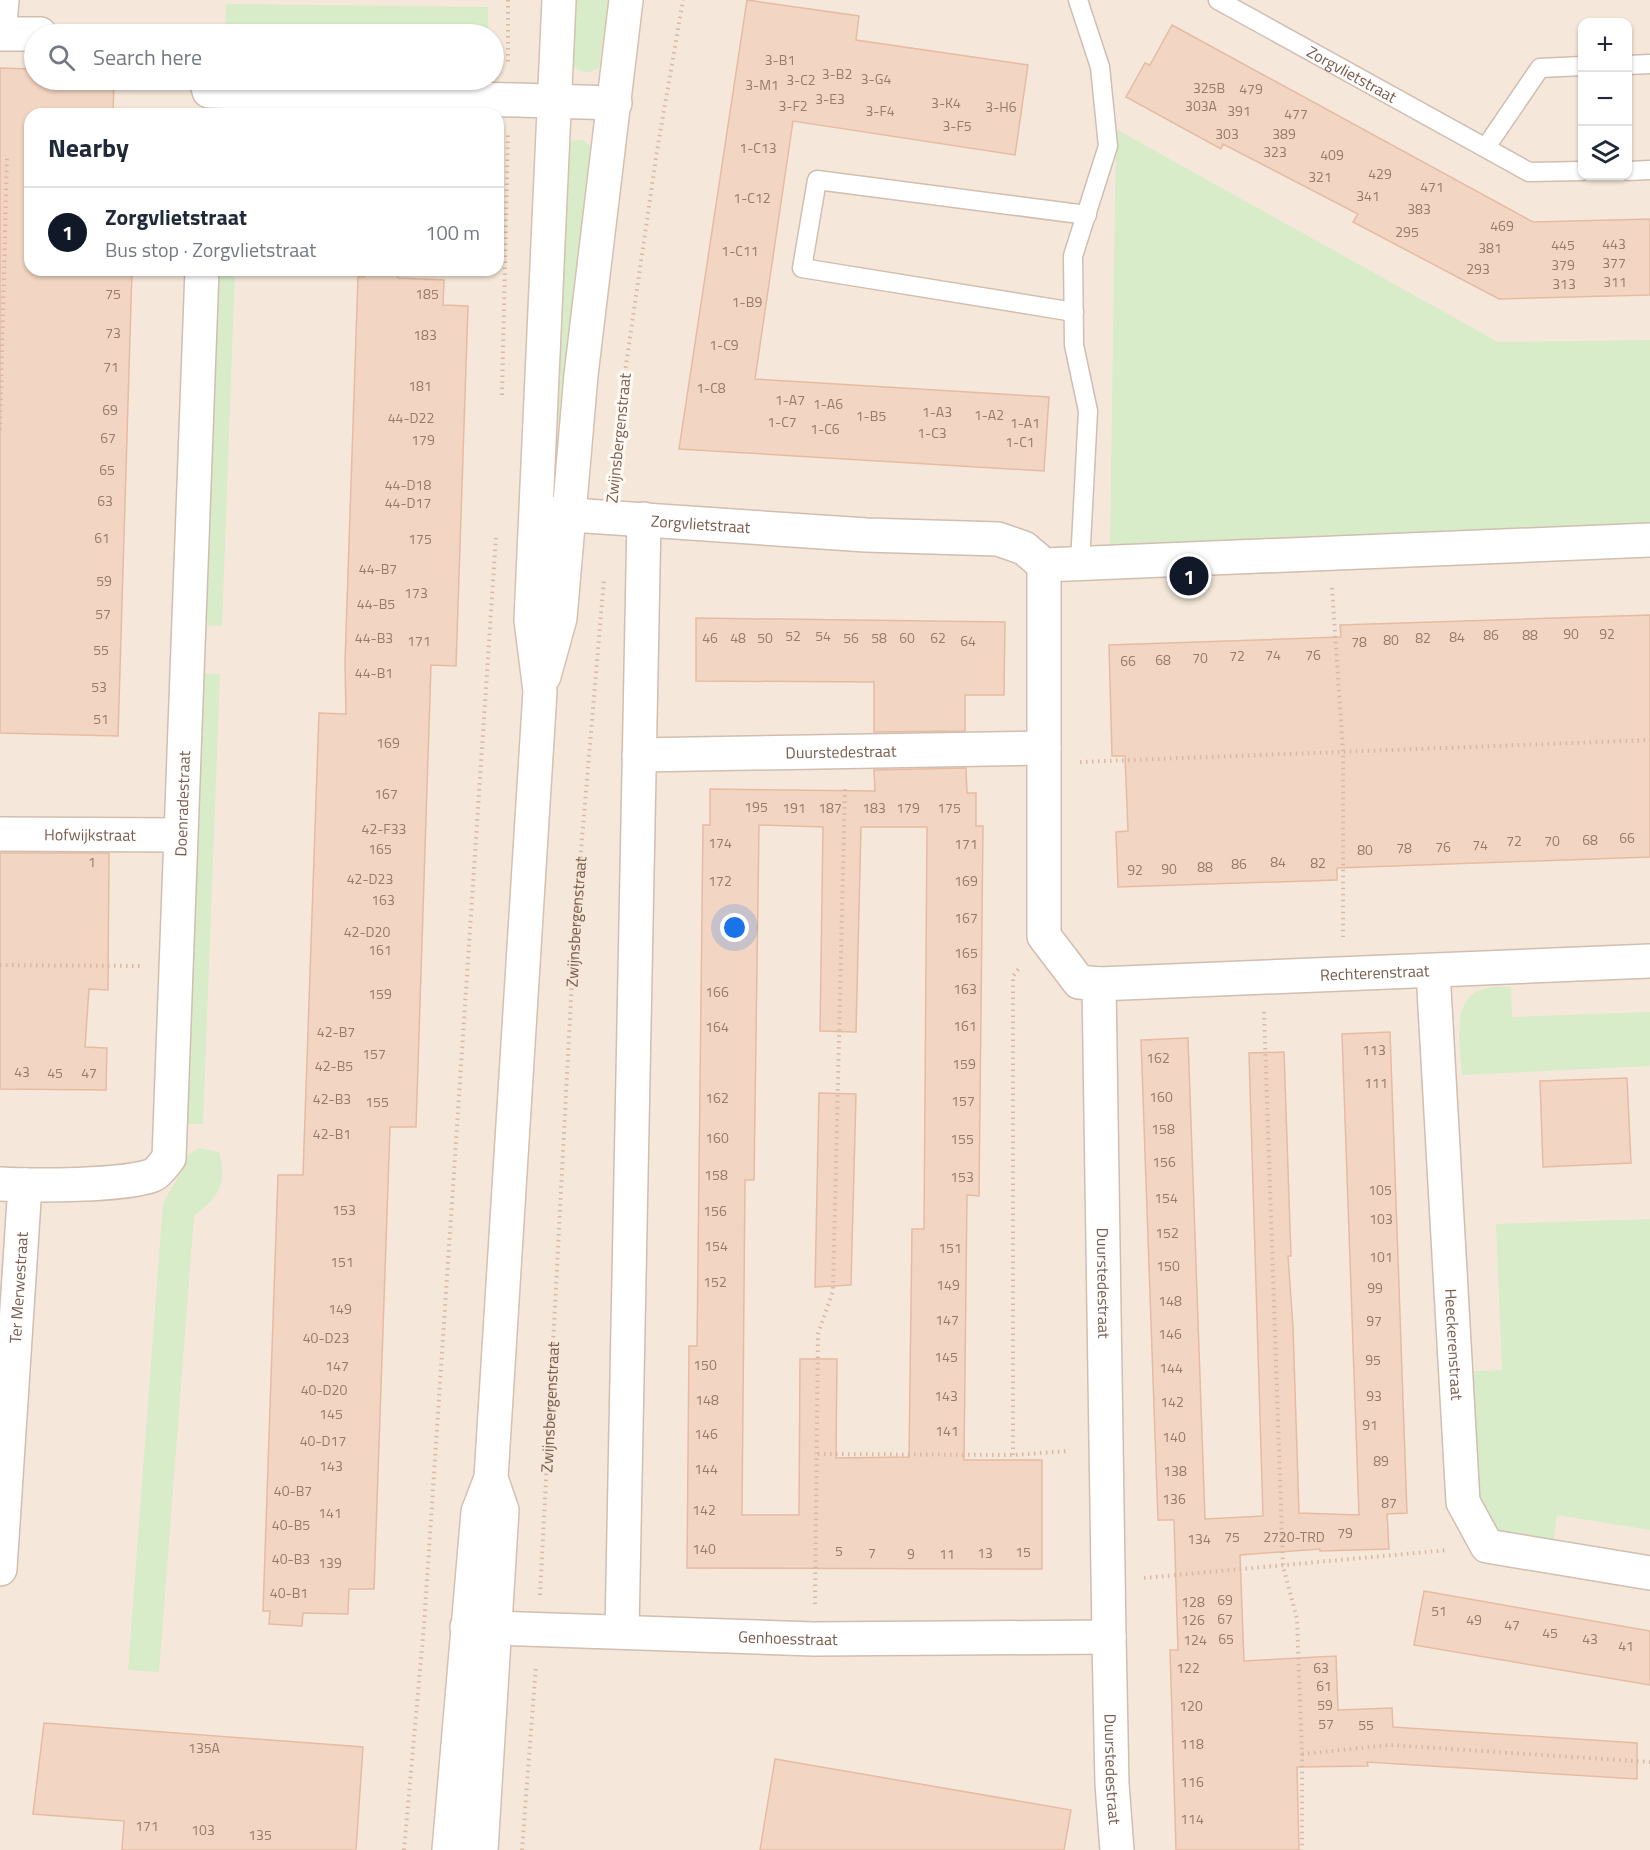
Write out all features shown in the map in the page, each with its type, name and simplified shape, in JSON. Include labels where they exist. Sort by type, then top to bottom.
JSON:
[{"type":"street","points":[[0,24],[2,0]]},
{"type":"street","points":[[481,1850],[482,1628],[478,1512],[491,1478],[540,691],[531,620],[559,0]]},
{"type":"street","points":[[540,691],[560,618],[581,375],[626,0]]},
{"type":"street","points":[[0,34],[24,34]]},
{"type":"street","points":[[207,95],[508,98],[615,103]]},
{"type":"street","name":"Doenradestraat","points":[[12,1185],[136,1180],[156,1174],[169,1158],[179,834],[202,276]]},
{"type":"street","name":"Zorgvlietstraat","points":[[535,512],[866,535],[998,539],[1024,548],[1044,565]]},
{"type":"street","points":[[622,1631],[644,519]]},
{"type":"street","points":[[1099,984],[1079,982],[1044,936],[1044,565],[1650,540]]},
{"type":"street","name":"Duurstedestraat","points":[[639,755],[846,752],[1044,756]]},
{"type":"street","name":"Hofwijkstraat","points":[[0,834],[179,834]]},
{"type":"street","name":"Rechterenstraat","points":[[1099,984],[1263,975],[1343,974],[1650,961]]},
{"type":"street","name":"Heeckerenstraat","points":[[1433,970],[1463,1502],[1487,1546]]},
{"type":"street","name":"Duurstedestraat","points":[[1099,984],[1108,1637],[1112,1784],[1117,1850]]},
{"type":"street","name":"Ter Merwestraat","points":[[0,1569],[12,1185]]},
{"type":"street","points":[[1487,1546],[1650,1573]]},
{"type":"street","points":[[449,1850],[482,1628]]},
{"type":"street","name":"Genhoesstraat","points":[[482,1628],[814,1639],[1108,1637]]},
{"type":"lane","points":[[1078,0],[1100,67],[1108,146],[1073,256],[1074,345],[1088,411],[1080,563]]},
{"type":"lane","name":"Zorgvlietstraat","points":[[1218,0],[1529,172],[1578,171]]},
{"type":"lane","points":[[1632,65],[1650,64]]},
{"type":"lane","points":[[1486,147],[1540,68],[1578,66]]},
{"type":"lane","points":[[1632,171],[1650,170]]},
{"type":"lane","points":[[1074,312],[802,268],[817,180],[1087,215]]},
{"type":"path","points":[[502,406],[508,0]]},
{"type":"path","name":"Zwijnsbergenstraat","points":[[609,518],[617,422],[657,151],[683,0]]},
{"type":"path","points":[[0,430],[7,155]]},
{"type":"path","points":[[404,1850],[424,1624],[496,533]]},
{"type":"path","points":[[1330,553],[1342,751],[1343,974]]},
{"type":"path","name":"Zwijnsbergenstraat","points":[[522,1850],[539,1629],[575,921],[604,577]]},
{"type":"path","points":[[1044,756],[1342,751],[1650,740]]},
{"type":"path","points":[[814,1639],[818,1334],[833,1291],[846,752]]},
{"type":"path","points":[[1013,1455],[1013,976],[1044,936]]},
{"type":"path","points":[[0,965],[175,966]]},
{"type":"path","points":[[1263,975],[1283,1566],[1297,1619],[1302,1754],[1302,1850]]},
{"type":"path","points":[[818,1454],[1013,1455],[1106,1449]]},
{"type":"path","points":[[1108,1581],[1487,1546]]},
{"type":"path","points":[[1302,1754],[1390,1745],[1650,1762]]},
{"type":"shaded area","points":[[0,0],[1650,0],[1650,1850],[0,1850]]},
{"type":"green space","points":[[571,0],[608,0],[599,68],[592,71],[584,72],[574,67],[569,51]]},
{"type":"green space","points":[[226,4],[488,7],[488,24],[225,24]]},
{"type":"green space","points":[[1116,129],[1498,342],[1650,340],[1650,524],[1110,547]]},
{"type":"green space","points":[[584,140],[592,148],[566,421],[548,421],[563,150],[572,141]]},
{"type":"green space","points":[[213,276],[235,276],[222,626],[199,625]]},
{"type":"green space","points":[[198,673],[220,674],[203,1124],[181,1124]]},
{"type":"green space","points":[[1511,987],[1512,1017],[1650,1012],[1650,1066],[1462,1075],[1459,1024],[1466,1001],[1475,993],[1487,988]]},
{"type":"green space","points":[[198,1148],[219,1152],[222,1163],[222,1181],[215,1196],[194,1216],[159,1672],[128,1670],[163,1203],[177,1179],[182,1159]]},
{"type":"green space","points":[[1650,1219],[1650,1530],[1557,1515],[1553,1543],[1510,1537],[1492,1528],[1475,1497],[1472,1371],[1502,1370],[1496,1224]]},
{"type":"building","points":[[747,0],[859,16],[856,40],[1028,65],[1015,155],[793,121],[755,379],[1049,397],[1044,471],[679,449]]},
{"type":"building","points":[[1172,25],[1533,222],[1650,219],[1650,295],[1499,299],[1353,222],[1358,214],[1223,144],[1221,149],[1126,97],[1145,63],[1150,65]]},
{"type":"building","points":[[0,68],[24,69],[24,90],[114,90],[113,108],[24,108],[24,276],[132,276],[118,736],[0,733]]},
{"type":"building","points":[[398,276],[398,278],[444,280],[443,305],[468,306],[456,666],[431,665],[416,1127],[390,1127],[374,1589],[349,1589],[348,1614],[303,1613],[302,1626],[269,1624],[270,1611],[263,1611],[278,1175],[303,1175],[319,713],[346,714],[345,662],[358,277]]},
{"type":"building","points":[[1650,615],[1650,857],[1337,868],[1337,880],[1118,887],[1116,832],[1128,831],[1125,756],[1112,756],[1109,645],[1341,637],[1340,625]]},
{"type":"building","points":[[696,618],[1005,622],[1004,695],[965,695],[965,731],[874,732],[874,682],[696,681]]},
{"type":"building","points":[[966,768],[967,793],[976,793],[976,826],[983,826],[979,1196],[967,1195],[964,1460],[1042,1460],[1042,1569],[687,1568],[689,1346],[697,1346],[703,825],[710,825],[710,789],[875,791],[874,770]],"holes":[[[759,825],[823,827],[820,1031],[856,1032],[861,827],[927,827],[924,1229],[912,1229],[909,1457],[836,1458],[837,1359],[800,1359],[799,1515],[742,1515],[745,1180],[754,1180]]]},
{"type":"building","points":[[0,853],[109,853],[108,990],[89,989],[85,1047],[107,1048],[106,1090],[0,1089]]},
{"type":"building","points":[[1390,1032],[1407,1513],[1387,1514],[1389,1549],[1320,1551],[1320,1549],[1240,1555],[1244,1661],[1336,1656],[1338,1710],[1392,1708],[1393,1727],[1637,1743],[1637,1779],[1367,1762],[1368,1766],[1297,1767],[1299,1850],[1176,1850],[1170,1650],[1178,1650],[1174,1520],[1158,1520],[1141,1040],[1188,1038],[1205,1519],[1263,1516],[1249,1053],[1284,1052],[1291,1256],[1288,1256],[1293,1327],[1299,1513],[1359,1515],[1342,1034]]},
{"type":"building","points":[[1627,1078],[1631,1163],[1543,1167],[1540,1081]]},
{"type":"building","points":[[819,1093],[856,1094],[851,1285],[815,1287]]},
{"type":"building","points":[[1424,1591],[1650,1631],[1650,1685],[1414,1645]]},
{"type":"building","points":[[44,1723],[363,1747],[356,1850],[122,1850],[124,1821],[33,1814]]},
{"type":"building","points":[[775,1759],[1071,1810],[1064,1850],[760,1850]]},
{"type":"place","name":"Zorgvlietstraat","points":[[1189,576]]}]
